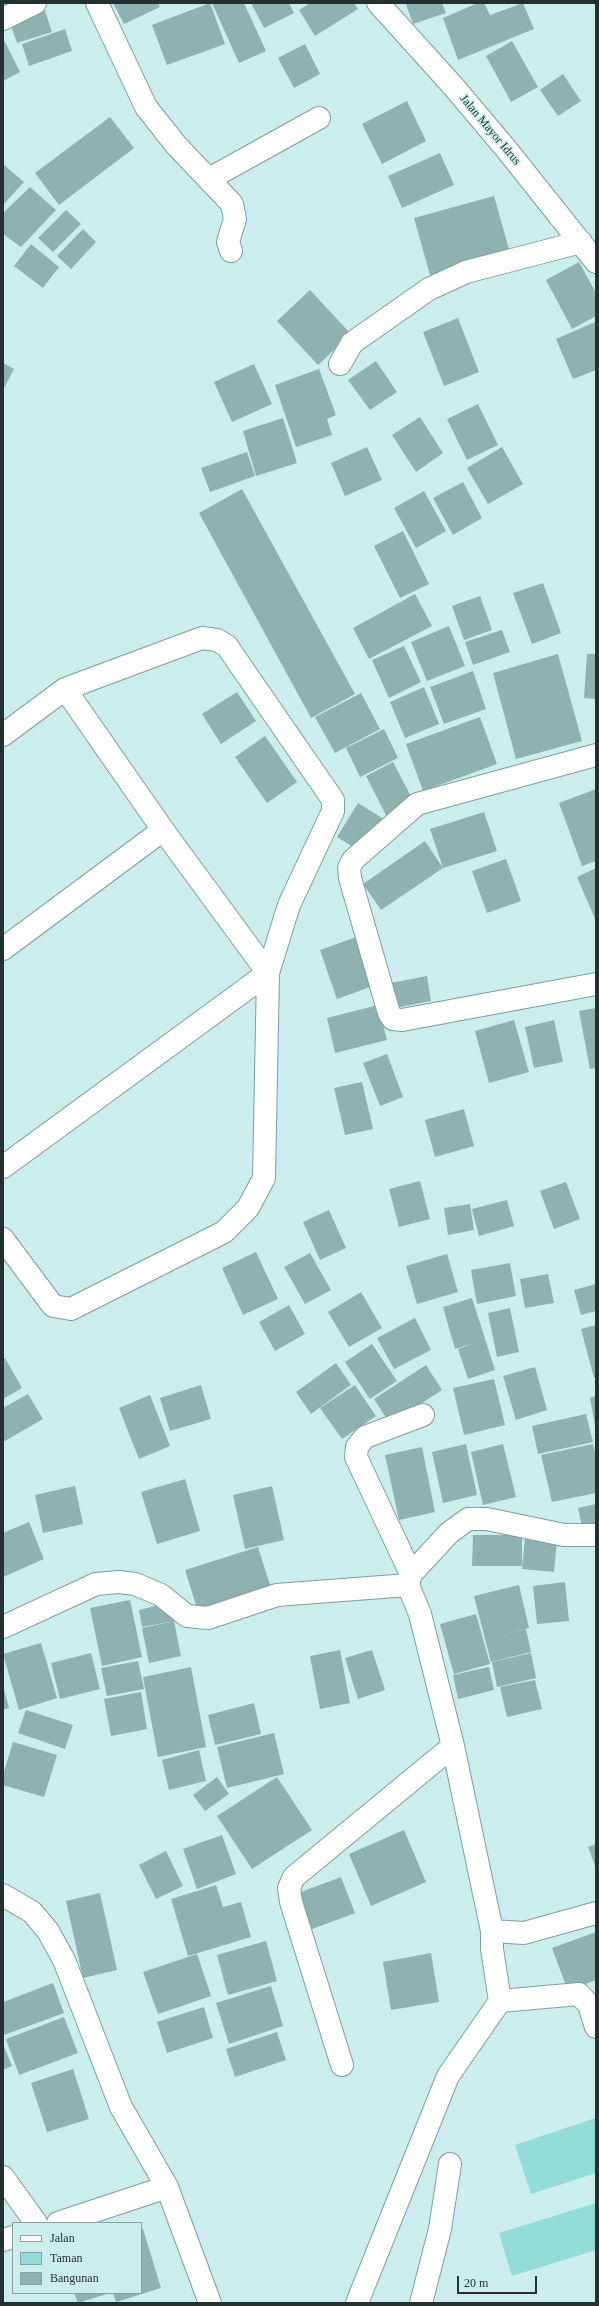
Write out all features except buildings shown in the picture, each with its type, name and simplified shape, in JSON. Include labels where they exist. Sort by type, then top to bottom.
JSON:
[{"type":"street","points":[[3,19],[35,3]]},
{"type":"street","points":[[97,3],[146,107],[176,145],[232,204],[235,219],[228,242],[231,251]]},
{"type":"street","name":"Jalan Mayor Idrus","points":[[378,3],[463,97],[596,262]]},
{"type":"street","points":[[209,179],[320,118]]},
{"type":"street","points":[[340,364],[352,343],[429,289],[466,272],[581,242]]},
{"type":"street","points":[[3,735],[65,689],[202,638],[217,640],[228,646],[333,800],[333,811],[289,905],[268,973],[264,1178],[248,1208],[224,1232],[71,1309],[53,1306],[3,1239]]},
{"type":"street","points":[[65,689],[163,830],[268,973]]},
{"type":"street","points":[[596,755],[417,804],[353,860],[350,868],[350,878],[358,908],[389,1013],[393,1019],[402,1020],[596,984]]},
{"type":"street","points":[[3,949],[163,830]]},
{"type":"street","points":[[3,1167],[268,973]]},
{"type":"street","points":[[357,2303],[448,2076],[500,2001],[492,1949],[492,1931],[453,1746],[420,1614],[410,1579],[356,1457],[356,1447],[365,1437],[424,1415]]},
{"type":"street","points":[[3,1627],[96,1584],[119,1582],[135,1584],[161,1595],[187,1616],[208,1618],[277,1595],[410,1579],[449,1533],[468,1519],[487,1519],[564,1535],[596,1535]]},
{"type":"street","points":[[342,2065],[291,1902],[288,1888],[294,1877],[453,1746]]},
{"type":"street","points":[[3,1895],[32,1912],[48,1931],[64,1960],[121,2107],[167,2187],[210,2303]]},
{"type":"street","points":[[492,1931],[524,1933],[596,1913]]},
{"type":"street","points":[[500,2001],[579,1994],[589,2005],[596,2028]]},
{"type":"street","points":[[421,2303],[440,2230],[450,2164]]},
{"type":"street","points":[[3,2177],[35,2222]]},
{"type":"street","points":[[61,2222],[167,2187]]},
{"type":"green space","points":[[596,2118],[596,2173],[531,2194],[515,2145]]},
{"type":"green space","points":[[596,2203],[596,2250],[512,2276],[499,2233]]}]
